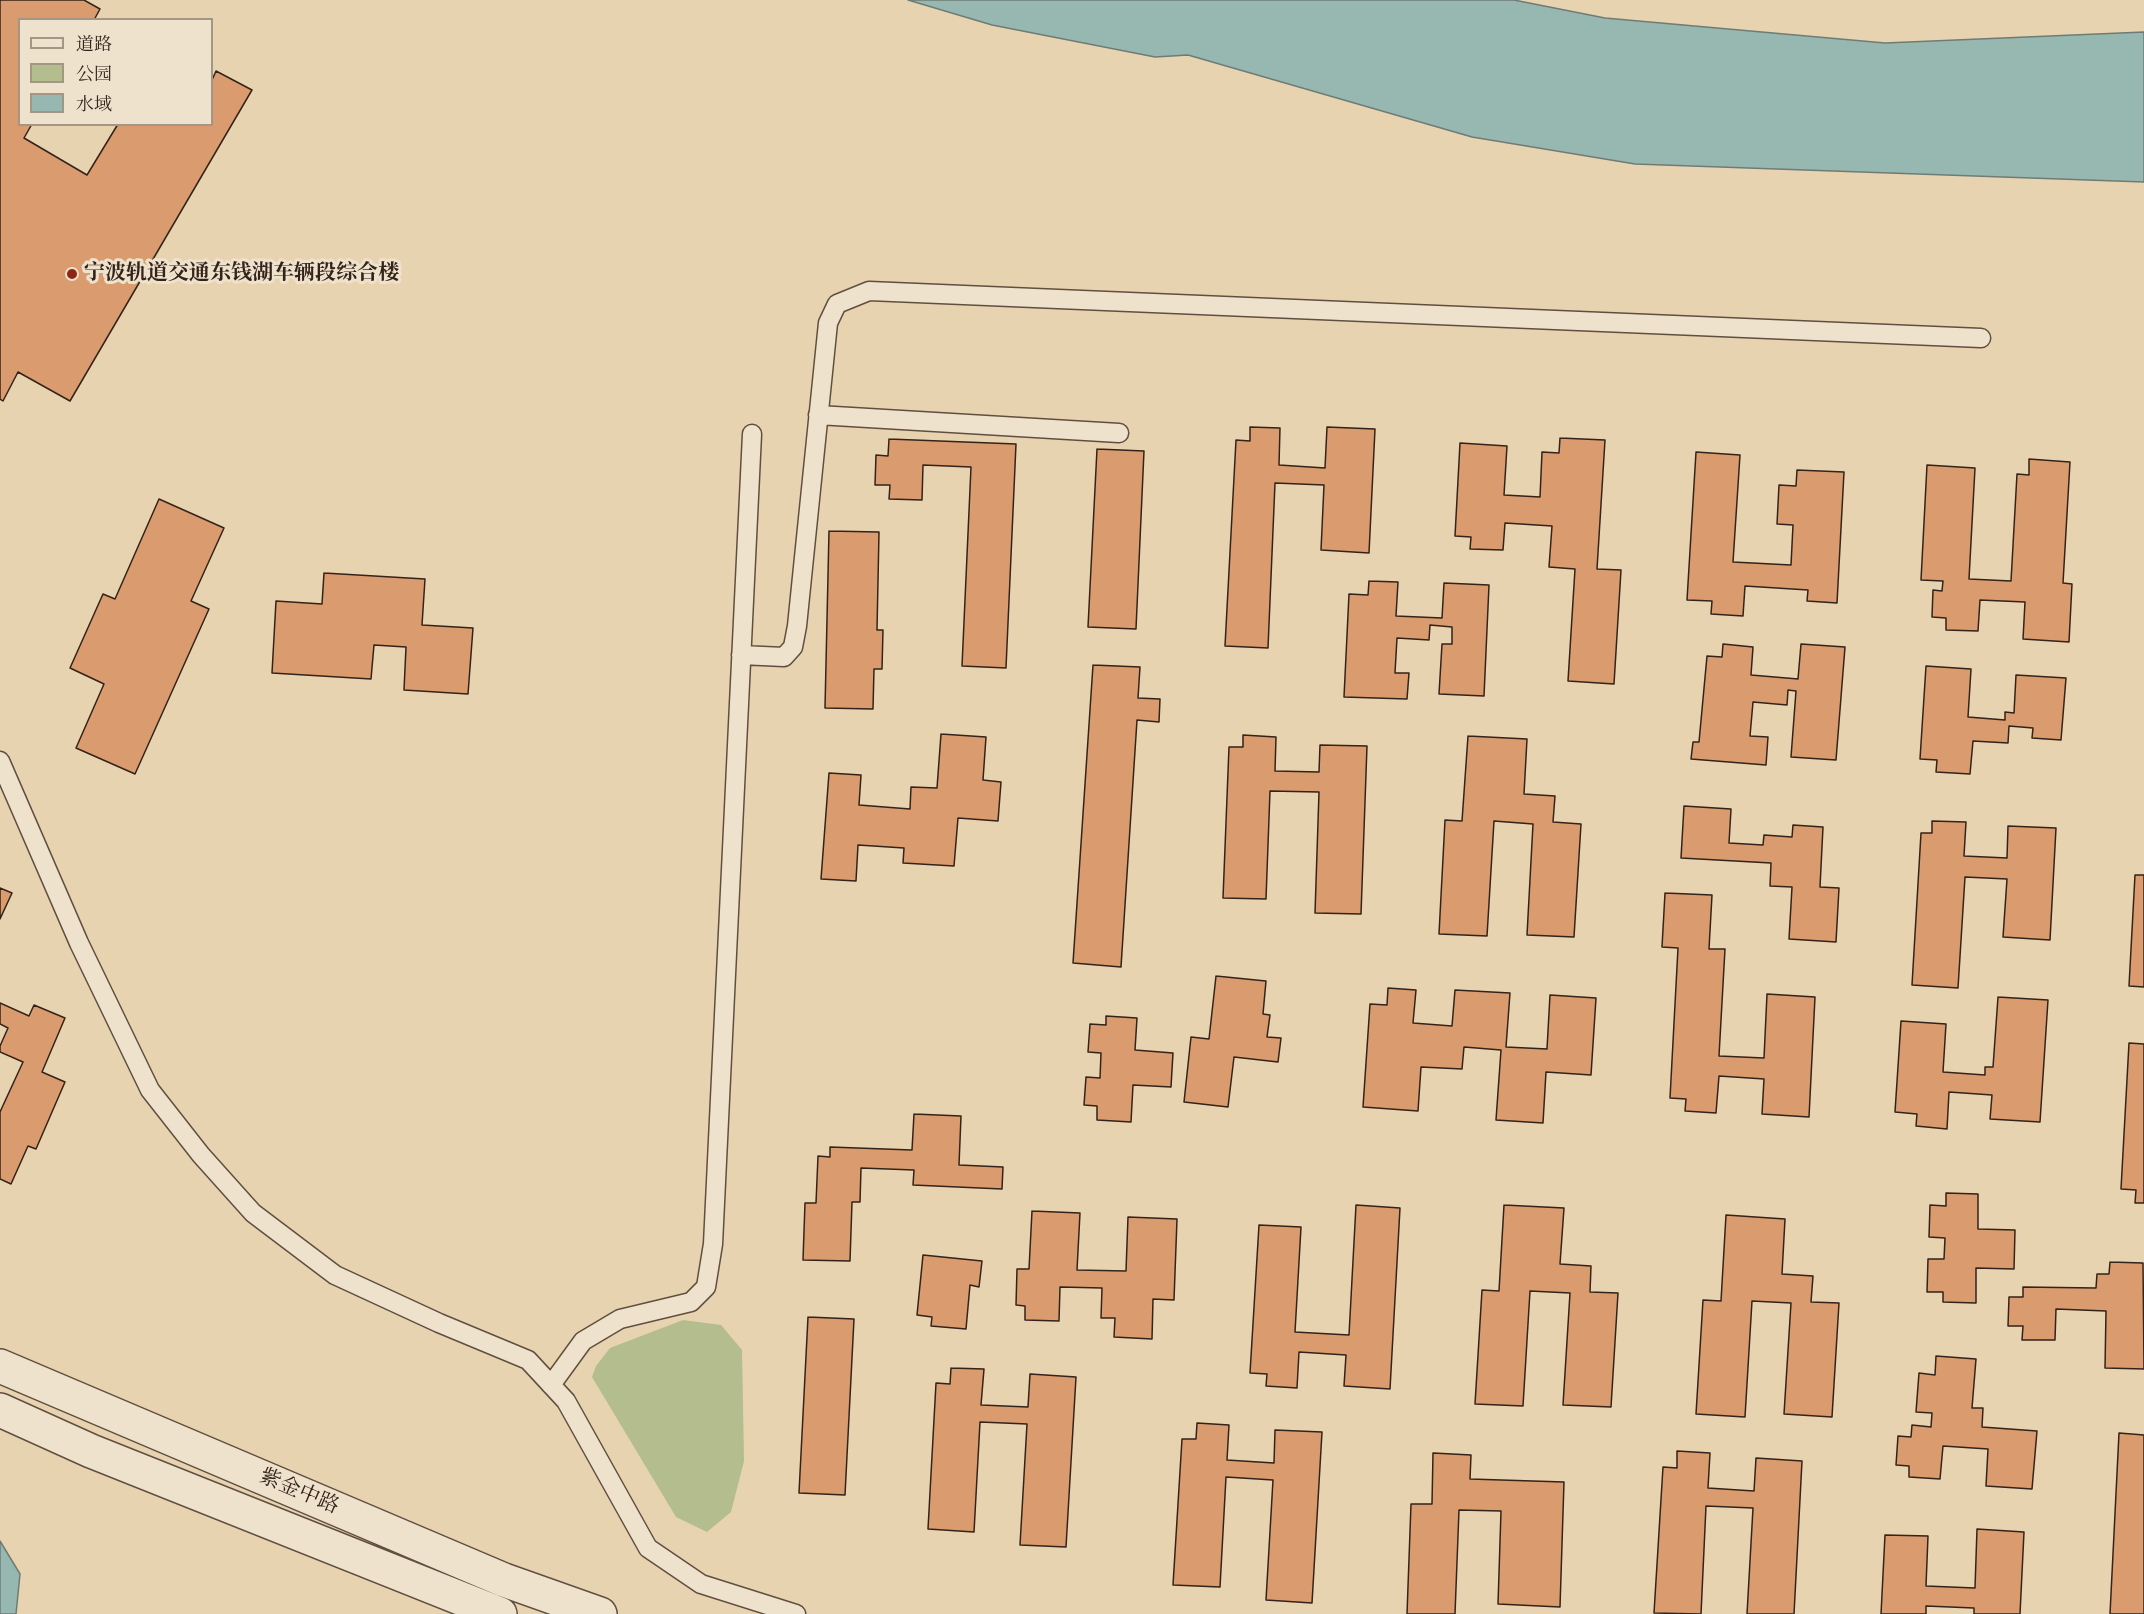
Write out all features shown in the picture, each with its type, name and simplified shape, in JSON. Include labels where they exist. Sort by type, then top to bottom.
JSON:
[{"type":"street","name":"紫金中路","points":[[0,1366],[504,1580],[600,1614]]},
{"type":"street","name":"紫金中路","points":[[0,1410],[91,1451],[500,1614]]},
{"type":"lane","points":[[741,655],[784,657],[793,647],[828,322],[837,304],[869,291],[1980,338]]},
{"type":"lane","points":[[818,415],[1119,433]]},
{"type":"lane","points":[[551,1385],[584,1341],[620,1319],[691,1302],[706,1287],[713,1244],[752,434]]},
{"type":"lane","points":[[0,761],[79,944],[150,1090],[253,1213],[335,1275],[440,1323],[528,1359],[566,1401],[648,1548],[701,1584],[796,1614]]},
{"type":"green space","points":[[683,1320],[721,1325],[742,1350],[744,1461],[731,1512],[707,1532],[676,1517],[592,1377],[596,1366],[610,1348]]},
{"type":"water","points":[[908,0],[1514,0],[1605,18],[1885,43],[2144,32],[2144,182],[1635,164],[1472,137],[1188,55],[1155,57],[992,25]]},
{"type":"water","points":[[0,1541],[20,1574],[16,1614],[0,1614]]},
{"type":"building","name":"宁波轨道交通东钱湖车辆段综合楼","points":[[0,0],[84,0],[100,9],[95,18],[18,18],[18,126],[31,126],[24,138],[87,175],[117,126],[213,126],[213,78],[216,71],[252,90],[70,401],[18,372],[3,401],[0,399]]},
{"type":"building","points":[[1250,427],[1280,428],[1279,465],[1325,468],[1327,427],[1375,429],[1369,553],[1321,550],[1324,485],[1275,483],[1268,648],[1225,646],[1236,440],[1250,441]]},
{"type":"building","points":[[1560,438],[1605,440],[1597,569],[1621,570],[1614,684],[1568,681],[1575,569],[1549,567],[1552,526],[1505,523],[1503,550],[1470,549],[1471,537],[1455,536],[1460,443],[1507,446],[1504,495],[1540,497],[1542,452],[1559,453]]},
{"type":"building","points":[[889,439],[1016,444],[1006,668],[962,666],[971,467],[923,465],[922,500],[889,499],[890,485],[875,485],[876,455],[888,456]]},
{"type":"building","points":[[1097,449],[1144,451],[1136,629],[1088,627]]},
{"type":"building","points":[[1696,452],[1740,455],[1733,562],[1791,565],[1793,525],[1777,524],[1779,485],[1796,486],[1797,470],[1844,472],[1837,603],[1807,601],[1808,590],[1745,586],[1743,616],[1711,614],[1712,601],[1687,600]]},
{"type":"building","points":[[2029,459],[2070,462],[2063,583],[2072,584],[2069,642],[2023,639],[2025,602],[1980,600],[1978,631],[1946,630],[1946,618],[1932,617],[1933,590],[1942,591],[1943,581],[1921,580],[1927,465],[1975,468],[1969,579],[2011,581],[2017,474],[2029,475]]},
{"type":"building","points":[[159,499],[224,528],[191,601],[209,609],[135,774],[76,748],[104,684],[70,668],[103,594],[115,599]]},
{"type":"building","points":[[829,531],[879,532],[877,630],[883,630],[882,669],[874,669],[873,709],[825,708]]},
{"type":"building","points":[[324,573],[425,579],[422,625],[473,628],[468,694],[404,690],[406,647],[374,645],[371,679],[272,673],[276,601],[322,604]]},
{"type":"building","points":[[1369,581],[1398,582],[1396,616],[1442,618],[1444,583],[1489,585],[1484,696],[1439,694],[1442,644],[1452,644],[1452,627],[1430,625],[1429,640],[1397,638],[1395,673],[1409,673],[1407,699],[1344,697],[1349,594],[1368,595]]},
{"type":"building","points":[[1723,644],[1753,647],[1751,675],[1798,679],[1801,644],[1845,647],[1836,760],[1791,757],[1796,691],[1788,690],[1787,705],[1753,702],[1750,736],[1768,737],[1766,765],[1691,759],[1693,742],[1699,742],[1707,656],[1722,657]]},
{"type":"building","points":[[1093,665],[1140,667],[1138,698],[1160,699],[1159,722],[1137,720],[1121,967],[1073,963]]},
{"type":"building","points":[[1926,666],[1971,669],[1968,717],[2005,720],[2005,712],[2014,713],[2016,675],[2066,678],[2061,740],[2032,738],[2033,728],[2009,726],[2008,743],[1973,741],[1970,774],[1936,772],[1937,760],[1920,759]]},
{"type":"building","points":[[941,734],[986,737],[983,780],[1001,782],[998,821],[958,818],[954,866],[903,863],[904,848],[858,845],[856,881],[821,879],[829,773],[861,775],[859,805],[910,809],[911,787],[937,788]]},
{"type":"building","points":[[1243,735],[1276,737],[1275,771],[1319,772],[1320,745],[1367,746],[1361,914],[1315,913],[1319,792],[1270,791],[1266,899],[1223,898],[1229,747],[1243,747]]},
{"type":"building","points":[[1468,736],[1527,739],[1524,794],[1555,796],[1553,822],[1581,824],[1574,937],[1527,935],[1533,824],[1494,821],[1487,936],[1439,934],[1445,820],[1462,821]]},
{"type":"building","points":[[1684,806],[1731,809],[1729,843],[1763,845],[1764,835],[1792,837],[1793,825],[1823,827],[1820,887],[1839,888],[1836,942],[1789,939],[1792,887],[1770,886],[1771,863],[1681,858]]},
{"type":"building","points":[[1932,821],[1966,822],[1964,856],[2007,858],[2008,826],[2056,828],[2050,940],[2003,937],[2007,879],[1965,877],[1958,988],[1912,985],[1921,833],[1932,833]]},
{"type":"building","points":[[2135,875],[2144,875],[2144,987],[2129,986]]},
{"type":"building","points":[[0,888],[12,893],[0,919]]},
{"type":"building","points":[[1665,893],[1712,895],[1709,949],[1725,949],[1719,1056],[1764,1058],[1767,994],[1815,997],[1809,1117],[1762,1114],[1764,1079],[1719,1076],[1716,1113],[1685,1111],[1686,1099],[1670,1098],[1678,948],[1662,947]]},
{"type":"building","points":[[1216,976],[1266,981],[1263,1014],[1270,1015],[1267,1037],[1281,1038],[1278,1062],[1234,1057],[1228,1107],[1184,1102],[1191,1037],[1209,1039]]},
{"type":"building","points":[[1388,988],[1416,990],[1413,1023],[1452,1026],[1455,990],[1510,993],[1506,1047],[1547,1049],[1550,995],[1596,998],[1591,1075],[1546,1072],[1543,1123],[1496,1120],[1501,1050],[1464,1047],[1462,1069],[1421,1067],[1418,1111],[1363,1107],[1370,1004],[1387,1005]]},
{"type":"building","points":[[1998,997],[2048,1000],[2040,1122],[1990,1119],[1992,1095],[1949,1092],[1947,1129],[1916,1126],[1917,1114],[1895,1112],[1901,1021],[1946,1024],[1943,1072],[1985,1075],[1985,1067],[1993,1067]]},
{"type":"building","points":[[0,1003],[29,1016],[34,1005],[65,1018],[42,1072],[65,1082],[36,1149],[28,1146],[11,1184],[0,1179],[0,1112],[23,1062],[0,1052],[0,1046],[8,1028],[0,1024]]},
{"type":"building","points":[[1106,1016],[1137,1018],[1135,1050],[1173,1053],[1171,1087],[1133,1085],[1131,1122],[1097,1120],[1097,1106],[1084,1105],[1086,1077],[1100,1078],[1101,1053],[1088,1052],[1090,1024],[1106,1025]]},
{"type":"building","points":[[2129,1043],[2144,1044],[2144,1203],[2135,1203],[2136,1190],[2121,1189]]},
{"type":"building","points":[[914,1114],[961,1116],[959,1165],[1003,1167],[1002,1189],[913,1185],[914,1170],[861,1168],[860,1202],[852,1202],[850,1261],[803,1260],[805,1203],[816,1203],[818,1156],[830,1157],[830,1147],[912,1150]]},
{"type":"building","points":[[1946,1193],[1978,1194],[1978,1229],[2015,1230],[2014,1269],[1976,1268],[1976,1303],[1943,1302],[1943,1292],[1927,1292],[1928,1259],[1944,1259],[1945,1238],[1929,1237],[1930,1205],[1946,1206]]},
{"type":"building","points":[[1356,1205],[1400,1208],[1390,1389],[1344,1386],[1346,1355],[1299,1352],[1297,1388],[1266,1386],[1267,1374],[1250,1373],[1259,1225],[1301,1227],[1295,1332],[1349,1335]]},
{"type":"building","points":[[1504,1205],[1564,1208],[1560,1264],[1591,1266],[1590,1292],[1618,1293],[1611,1407],[1563,1405],[1570,1293],[1530,1291],[1523,1406],[1475,1404],[1482,1290],[1499,1291]]},
{"type":"building","points":[[1032,1211],[1080,1213],[1077,1270],[1126,1271],[1128,1217],[1177,1219],[1174,1300],[1153,1299],[1152,1339],[1114,1337],[1115,1318],[1101,1318],[1102,1288],[1060,1287],[1059,1321],[1025,1320],[1025,1306],[1016,1305],[1017,1269],[1029,1269]]},
{"type":"building","points":[[1726,1215],[1785,1219],[1782,1274],[1813,1276],[1811,1302],[1839,1303],[1832,1417],[1784,1414],[1791,1303],[1752,1301],[1745,1417],[1696,1414],[1703,1300],[1721,1301]]},
{"type":"building","points":[[923,1255],[982,1261],[979,1287],[970,1285],[966,1329],[931,1326],[932,1317],[917,1315]]},
{"type":"building","points":[[2110,1262],[2143,1263],[2144,1369],[2105,1368],[2106,1311],[2056,1309],[2055,1340],[2022,1340],[2023,1326],[2008,1326],[2009,1297],[2023,1297],[2023,1287],[2096,1288],[2097,1274],[2109,1274]]},
{"type":"building","points":[[808,1317],[854,1319],[845,1495],[799,1493]]},
{"type":"building","points":[[1936,1356],[1976,1359],[1972,1408],[1983,1408],[1982,1427],[2037,1431],[2032,1489],[1986,1486],[1988,1449],[1943,1446],[1940,1479],[1909,1477],[1909,1466],[1896,1465],[1898,1436],[1911,1437],[1912,1425],[1931,1427],[1932,1413],[1916,1412],[1919,1373],[1935,1375]]},
{"type":"building","points":[[951,1368],[984,1369],[981,1405],[1028,1407],[1030,1374],[1076,1377],[1066,1547],[1020,1545],[1027,1424],[980,1422],[974,1532],[928,1529],[936,1383],[950,1384]]},
{"type":"building","points":[[1197,1423],[1229,1425],[1227,1460],[1274,1463],[1275,1430],[1322,1432],[1312,1603],[1266,1600],[1273,1480],[1226,1477],[1220,1587],[1173,1585],[1182,1439],[1196,1439]]},
{"type":"building","points":[[2119,1433],[2144,1435],[2144,1614],[2110,1614]]},
{"type":"building","points":[[1677,1451],[1710,1453],[1708,1488],[1754,1491],[1756,1458],[1802,1461],[1794,1614],[1747,1614],[1753,1508],[1706,1506],[1701,1614],[1654,1613],[1663,1467],[1677,1468]]},
{"type":"building","points":[[1433,1453],[1471,1455],[1470,1479],[1564,1482],[1560,1607],[1498,1604],[1501,1511],[1459,1510],[1455,1614],[1407,1614],[1411,1504],[1432,1504]]},
{"type":"building","points":[[1977,1529],[2024,1532],[2020,1614],[1974,1614],[1974,1608],[1926,1606],[1926,1614],[1881,1614],[1885,1535],[1928,1536],[1926,1586],[1975,1588]]},
{"type":"place","name":"宁波轨道交通东钱湖车辆段综合楼","points":[[72,274]]}]
